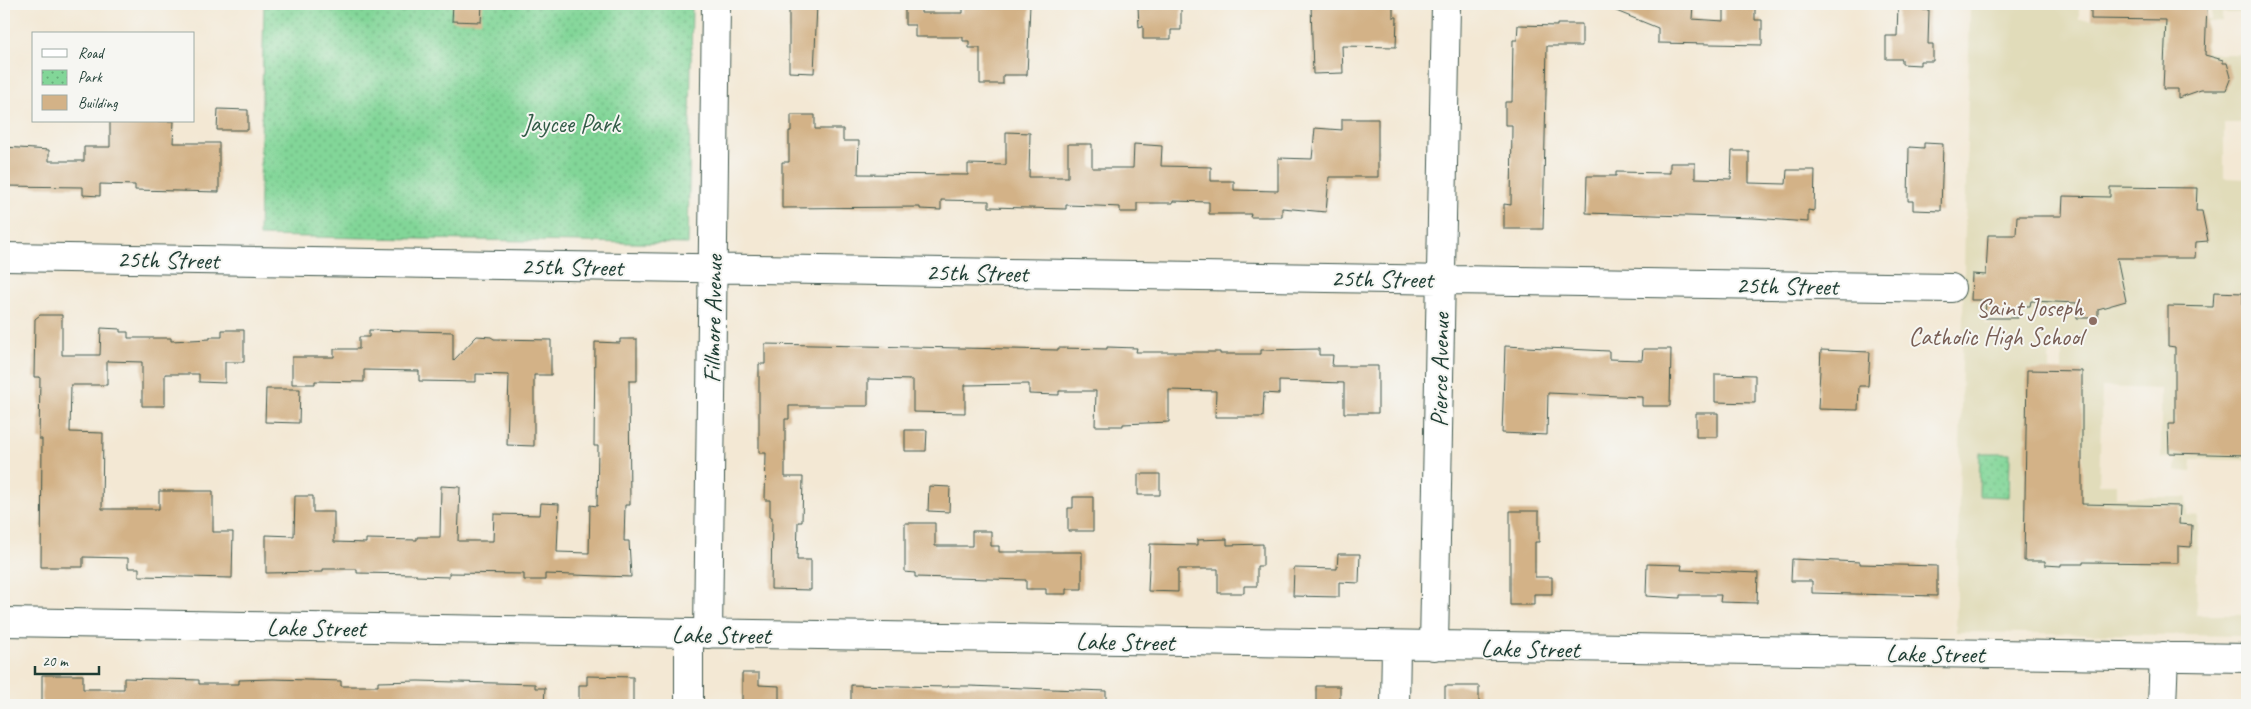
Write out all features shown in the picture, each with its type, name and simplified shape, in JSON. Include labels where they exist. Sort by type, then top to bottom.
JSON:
[{"type":"street","name":"Fillmore Avenue","points":[[689,705],[699,634],[713,268],[716,4]]},
{"type":"street","name":"Pierce Avenue","points":[[1434,646],[1446,4]]},
{"type":"street","name":"25th Street","points":[[4,257],[1951,288]]},
{"type":"street","name":"Lake Street","points":[[4,622],[1396,646],[2247,658]]},
{"type":"street","points":[[1394,705],[1396,646]]},
{"type":"street","points":[[2162,705],[2164,656]]},
{"type":"shaded area","name":"Saint Joseph Catholic High School","points":[[1970,4],[2079,4],[2079,19],[2166,20],[2163,89],[2178,89],[2178,94],[2184,96],[2188,94],[2189,90],[2226,90],[2231,77],[2223,60],[2217,58],[2205,63],[2206,20],[2211,20],[2212,9],[2207,8],[2207,4],[2247,4],[2247,13],[2222,13],[2222,21],[2207,22],[2207,52],[2242,54],[2241,123],[2224,123],[2224,178],[2247,179],[2247,308],[2243,308],[2243,293],[2214,292],[2213,307],[2168,306],[2168,346],[2175,347],[2175,424],[2168,424],[2169,453],[2247,455],[2247,460],[2192,459],[2191,472],[2175,471],[2176,458],[2161,458],[2161,389],[2102,387],[2099,484],[2116,484],[2116,497],[2187,497],[2187,515],[2198,516],[2196,615],[2247,615],[2247,636],[1956,632]],"holes":[[[2110,187],[2197,188],[2195,258],[2117,258],[2126,301],[2098,309],[2098,318],[2077,318],[2077,303],[2031,301],[2019,306],[2018,324],[1985,324],[1986,300],[1971,300],[1972,275],[1986,275],[1988,235],[2016,235],[2017,216],[2062,216],[2063,196],[2101,197],[2110,201]],[[2049,349],[2062,350],[2062,371],[2082,372],[2082,427],[2060,428],[2060,442],[2083,442],[2082,504],[2179,506],[2179,524],[2192,525],[2191,546],[2179,546],[2178,563],[2083,562],[2083,564],[2061,564],[2060,566],[2045,565],[2045,561],[2024,560],[2027,370],[2049,371]]]},
{"type":"green space","name":"Jaycee Park","points":[[264,4],[692,4],[688,244],[259,236]]},
{"type":"green space","points":[[1980,453],[2010,453],[2009,497],[1979,496]]},
{"type":"building","points":[[453,4],[482,4],[481,22],[452,21]]},
{"type":"building","points":[[789,4],[817,4],[814,73],[789,72]]},
{"type":"building","points":[[905,4],[921,4],[921,13],[963,13],[963,4],[1030,4],[1027,75],[1003,75],[1003,84],[980,84],[980,48],[969,48],[969,41],[963,41],[963,37],[915,37],[915,25],[905,25]]},
{"type":"building","points":[[1142,4],[1181,4],[1181,30],[1171,30],[1171,39],[1143,39],[1143,26],[1139,27],[1138,6],[1142,6]]},
{"type":"building","points":[[1311,4],[1393,4],[1393,17],[1397,17],[1396,47],[1342,46],[1343,73],[1313,74]]},
{"type":"building","points":[[1599,4],[1693,4],[1692,19],[1724,21],[1724,4],[1755,4],[1755,20],[1762,20],[1762,45],[1658,43],[1658,28]]},
{"type":"building","points":[[1898,4],[1923,4],[1923,10],[1929,10],[1928,44],[1933,44],[1933,61],[1920,61],[1920,65],[1902,64],[1902,59],[1886,59],[1886,36],[1897,36]]},
{"type":"building","points":[[2091,4],[2207,4],[2205,55],[2227,63],[2231,77],[2226,90],[2201,90],[2178,98],[2178,89],[2163,89],[2166,20],[2091,19]]},
{"type":"building","points":[[1557,24],[1582,24],[1582,46],[1547,46],[1543,229],[1504,229],[1504,204],[1511,205],[1512,125],[1505,125],[1505,102],[1512,102],[1513,40],[1517,40],[1518,25],[1557,26]]},
{"type":"building","points":[[218,109],[248,110],[248,130],[217,130]]},
{"type":"building","points":[[791,115],[815,115],[815,129],[843,129],[843,141],[859,141],[858,174],[968,175],[968,164],[1006,165],[1006,132],[1030,133],[1029,177],[1068,177],[1068,144],[1092,144],[1092,168],[1133,168],[1134,144],[1162,146],[1161,166],[1211,167],[1211,181],[1234,181],[1234,190],[1278,191],[1278,158],[1312,159],[1315,128],[1342,130],[1342,119],[1378,119],[1378,177],[1329,177],[1326,212],[1282,208],[1282,217],[1250,217],[1251,214],[1209,214],[1209,202],[1173,201],[1173,203],[1137,203],[1137,212],[1120,212],[1120,207],[1098,206],[1066,205],[1066,209],[989,207],[989,201],[941,200],[941,210],[920,209],[920,207],[782,208],[782,162],[789,162]]},
{"type":"building","points":[[110,122],[174,122],[173,143],[219,143],[219,192],[135,190],[135,185],[100,184],[100,196],[83,195],[83,187],[4,186],[4,147],[49,150],[49,161],[84,161],[84,147],[110,147]]},
{"type":"building","points":[[1924,143],[1943,144],[1941,211],[1913,210],[1913,201],[1908,201],[1909,147],[1924,148]]},
{"type":"building","points":[[1732,151],[1749,151],[1749,183],[1786,184],[1787,170],[1815,170],[1814,211],[1808,210],[1808,222],[1754,218],[1586,213],[1587,176],[1616,176],[1616,172],[1670,173],[1670,163],[1695,163],[1695,178],[1731,179]]},
{"type":"building","points":[[2110,187],[2197,188],[2196,211],[2202,211],[2208,241],[2196,242],[2195,258],[2117,258],[2126,301],[2098,309],[2098,318],[2077,318],[2077,303],[2031,301],[2030,306],[2019,306],[2018,318],[1985,318],[1986,300],[1971,300],[1972,274],[1986,275],[1988,235],[2016,235],[2017,216],[2062,216],[2063,196],[2110,197]]},
{"type":"building","points":[[2214,292],[2243,293],[2243,308],[2247,308],[2243,425],[2247,426],[2247,455],[2169,453],[2168,424],[2175,424],[2175,347],[2168,346],[2168,306],[2213,307]]},
{"type":"building","points":[[40,315],[62,315],[62,355],[100,355],[101,328],[120,329],[120,332],[128,332],[128,338],[171,338],[171,341],[210,339],[210,337],[222,337],[222,330],[244,330],[244,362],[225,362],[225,383],[199,382],[199,374],[165,374],[165,406],[142,406],[142,362],[107,361],[107,385],[71,385],[70,432],[103,433],[102,509],[159,509],[159,491],[213,491],[213,532],[233,532],[232,578],[139,576],[139,568],[128,568],[128,558],[83,557],[83,567],[41,567],[42,439],[39,439],[40,377],[34,377],[35,319]]},
{"type":"building","points":[[369,330],[453,332],[453,361],[477,336],[494,339],[551,340],[551,375],[534,375],[534,446],[507,445],[509,375],[476,374],[476,382],[419,381],[419,371],[364,370],[364,382],[315,381],[315,384],[292,384],[292,357],[334,357],[334,349],[359,349],[359,337],[369,337]]},
{"type":"building","points":[[620,339],[637,339],[637,381],[629,381],[630,505],[625,505],[624,541],[629,541],[631,577],[545,574],[545,580],[524,580],[524,574],[449,573],[449,577],[416,576],[416,574],[357,573],[357,569],[323,569],[323,572],[266,573],[266,535],[294,536],[295,496],[313,496],[313,512],[334,512],[334,542],[366,543],[366,539],[417,540],[417,537],[440,537],[441,486],[460,487],[458,541],[493,541],[494,514],[540,515],[541,503],[559,504],[557,552],[589,553],[590,505],[597,506],[598,446],[594,446],[595,342],[620,343]]},
{"type":"building","points":[[765,344],[1058,350],[1058,348],[1107,349],[1107,347],[1137,348],[1136,352],[1220,352],[1220,354],[1261,354],[1261,350],[1319,349],[1319,355],[1333,355],[1332,366],[1378,366],[1378,413],[1344,413],[1344,383],[1279,381],[1279,394],[1264,393],[1263,417],[1215,417],[1216,391],[1169,390],[1169,422],[1123,424],[1123,426],[1095,426],[1096,391],[1059,391],[1059,395],[1029,394],[1029,384],[965,385],[965,413],[913,412],[913,380],[868,379],[868,406],[789,406],[789,419],[785,419],[785,477],[803,477],[802,522],[798,522],[797,560],[811,560],[811,590],[771,589],[772,517],[770,517],[770,500],[765,500],[766,453],[759,453],[759,364],[765,364]]},
{"type":"building","points":[[1505,346],[1609,351],[1609,359],[1642,360],[1643,349],[1671,349],[1670,406],[1642,406],[1642,397],[1548,393],[1547,435],[1502,433]]},
{"type":"building","points":[[1821,350],[1870,352],[1868,386],[1859,386],[1858,410],[1818,409]]},
{"type":"building","points":[[2027,370],[2082,371],[2082,504],[2180,506],[2179,524],[2192,525],[2191,547],[2178,546],[2178,563],[2083,562],[2083,564],[2061,564],[2061,566],[2045,565],[2045,561],[2024,561]]},
{"type":"building","points":[[1715,374],[1755,375],[1755,403],[1715,402]]},
{"type":"building","points":[[266,389],[300,389],[299,423],[265,422]]},
{"type":"building","points":[[1696,413],[1718,413],[1718,437],[1696,437]]},
{"type":"building","points":[[905,430],[927,430],[926,451],[905,451]]},
{"type":"building","points":[[1138,474],[1160,474],[1160,495],[1138,495]]},
{"type":"building","points":[[929,486],[950,487],[949,512],[928,511]]},
{"type":"building","points":[[1073,497],[1093,497],[1093,531],[1068,531],[1068,508],[1073,508]]},
{"type":"building","points":[[1510,511],[1539,511],[1539,542],[1535,542],[1535,577],[1552,577],[1552,594],[1534,594],[1534,605],[1510,605]]},
{"type":"building","points":[[905,523],[935,523],[935,546],[972,546],[972,531],[991,531],[991,546],[999,546],[999,552],[1082,552],[1082,589],[1066,589],[1066,594],[1046,594],[1046,589],[1026,589],[1026,580],[915,577],[915,573],[905,572]]},
{"type":"building","points":[[1227,539],[1227,545],[1263,544],[1263,566],[1257,566],[1257,586],[1244,586],[1244,593],[1218,593],[1218,569],[1178,569],[1178,592],[1148,591],[1150,544],[1197,545],[1197,540]]},
{"type":"building","points":[[1338,554],[1360,554],[1359,583],[1339,582],[1339,597],[1293,596],[1294,568],[1337,569]]},
{"type":"building","points":[[1792,559],[1860,562],[1860,564],[1937,566],[1937,596],[1812,593],[1812,581],[1791,581]]},
{"type":"building","points":[[1647,564],[1682,565],[1681,570],[1758,573],[1757,603],[1720,602],[1721,595],[1680,595],[1680,598],[1646,596]]},
{"type":"building","points":[[742,673],[759,673],[759,685],[779,686],[779,705],[742,705]]},
{"type":"building","points":[[42,675],[83,675],[83,689],[124,689],[124,678],[199,680],[199,684],[239,684],[239,680],[273,679],[341,681],[341,686],[378,686],[378,682],[418,681],[535,684],[535,688],[545,688],[544,705],[42,705]]},
{"type":"building","points":[[587,676],[633,677],[633,705],[579,705],[579,685],[587,685]]},
{"type":"building","points":[[851,685],[969,686],[1106,691],[1106,705],[851,705]]},
{"type":"building","points":[[1316,686],[1340,686],[1340,705],[1316,705]]},
{"type":"building","points":[[1445,686],[1479,686],[1479,705],[1445,705]]},
{"type":"place","name":"Saint Joseph Catholic High School","points":[[2093,321]]}]
